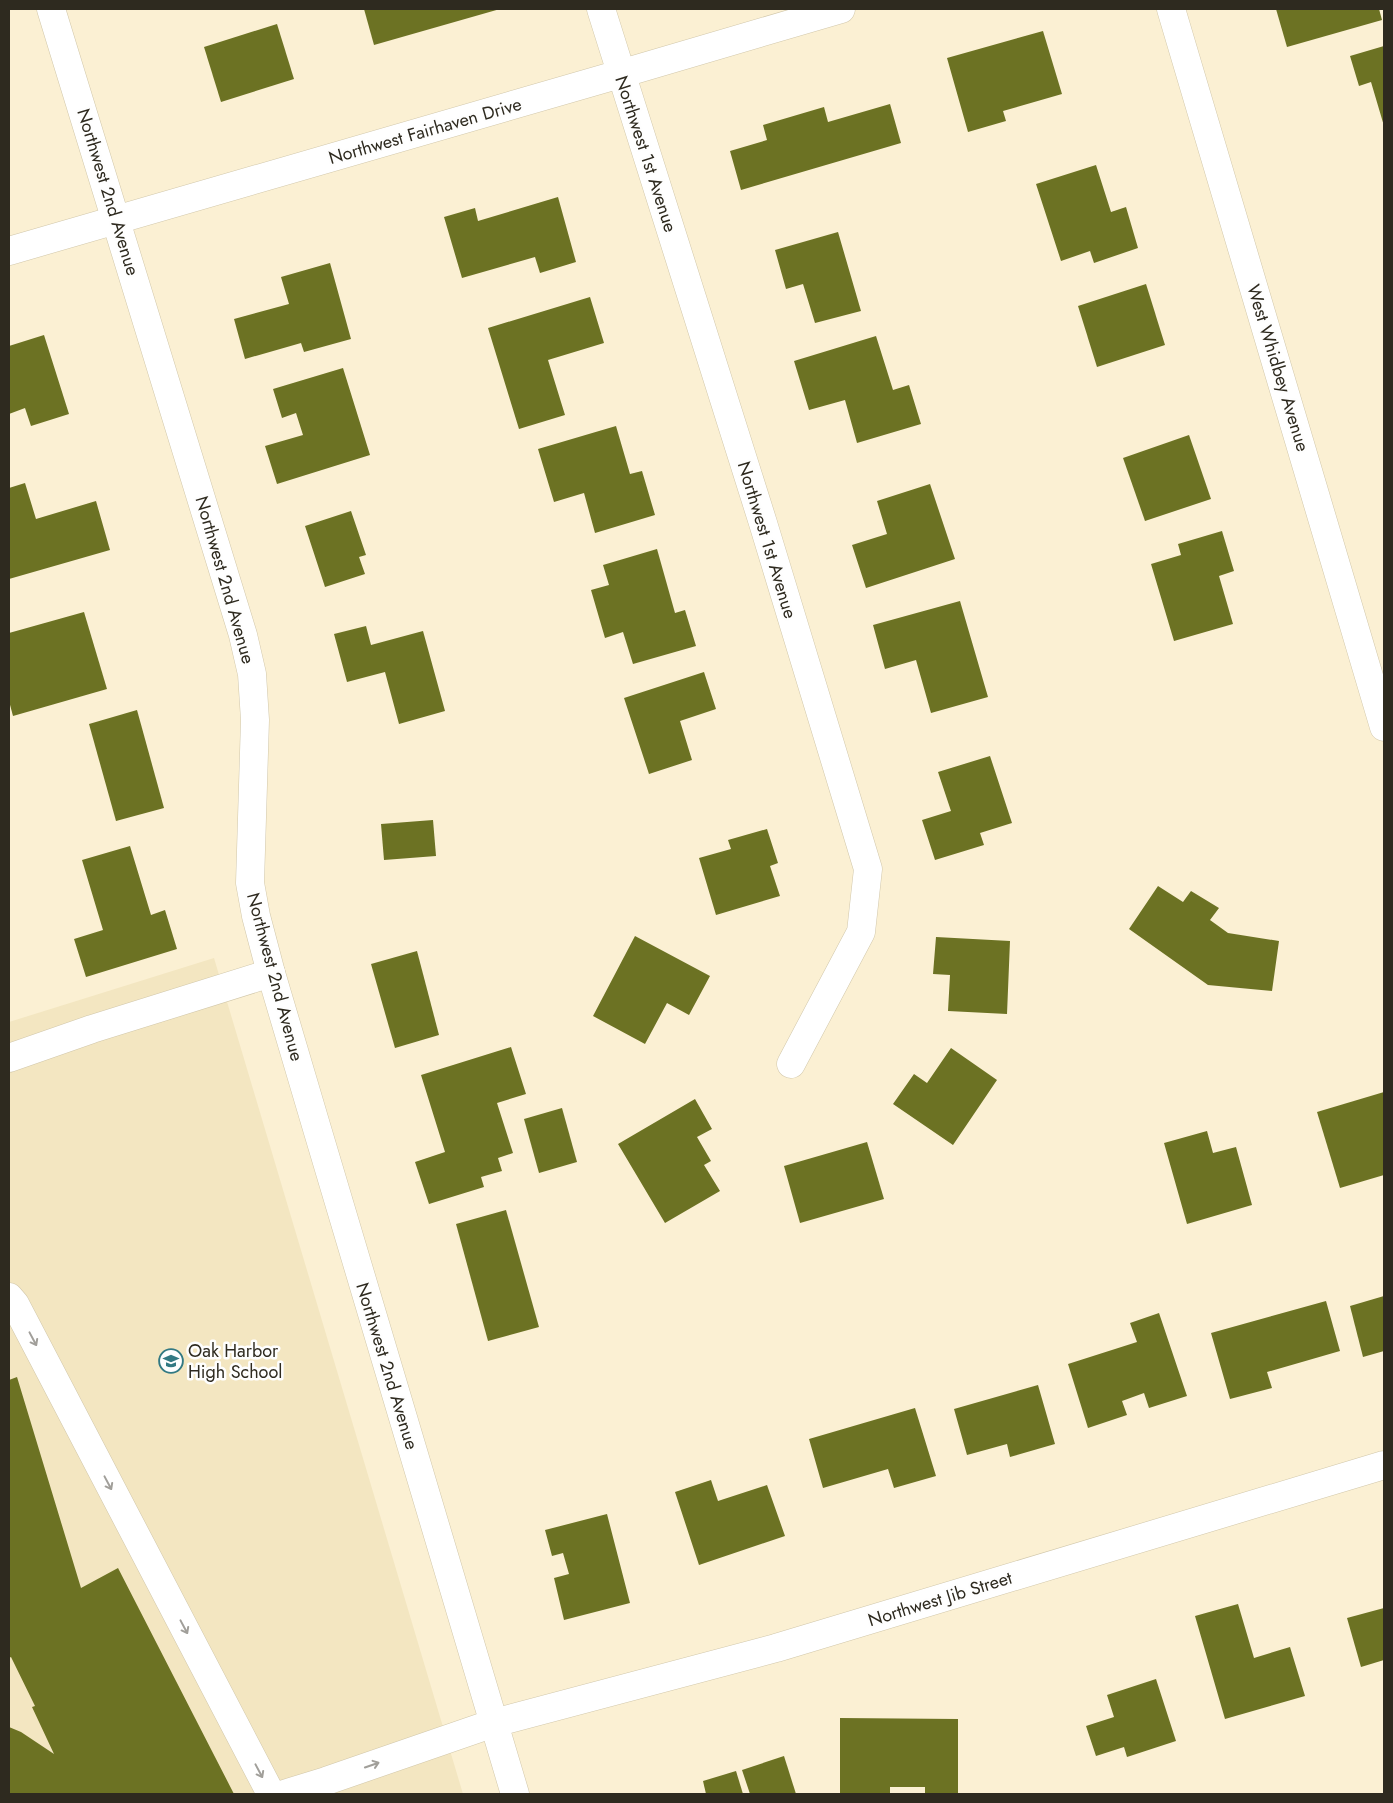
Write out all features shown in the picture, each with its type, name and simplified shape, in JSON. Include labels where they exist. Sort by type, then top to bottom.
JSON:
[{"type":"street","name":"Northwest 2nd Avenue","points":[[51,9],[243,635],[252,674],[255,720],[250,884],[256,916],[271,973],[515,1794]]},
{"type":"street","name":"Northwest 1st Avenue","points":[[601,9],[763,523],[868,869],[861,932],[791,1064]]},
{"type":"street","name":"Northwest Fairhaven Drive","points":[[9,251],[841,9]]},
{"type":"street","name":"West Whidbey Avenue","points":[[1171,9],[1384,727]]},
{"type":"street","points":[[9,1058],[92,1029],[271,973]]},
{"type":"street","points":[[9,1297],[271,1794]]},
{"type":"street","name":"Northwest Jib Street","points":[[284,1794],[494,1723],[776,1648],[1384,1465]]},
{"type":"shaded area","name":"Oak Harbor High School","points":[[214,958],[463,1794],[9,1794],[9,1022]]},
{"type":"building","points":[[364,9],[500,9],[374,45]]},
{"type":"building","points":[[1276,9],[1379,9],[1382,20],[1287,47]]},
{"type":"building","points":[[277,24],[294,79],[221,102],[204,47]]},
{"type":"building","points":[[1043,31],[1062,94],[1003,111],[1006,121],[968,132],[947,58]]},
{"type":"building","points":[[1384,46],[1384,126],[1371,82],[1359,86],[1350,56]]},
{"type":"building","points":[[890,104],[901,143],[741,190],[730,151],[767,140],[763,125],[824,107],[828,122]]},
{"type":"building","points":[[1096,165],[1111,212],[1126,207],[1138,248],[1094,263],[1090,251],[1061,261],[1036,184]]},
{"type":"building","points":[[558,197],[576,262],[540,273],[535,257],[462,278],[444,217],[475,208],[478,221]]},
{"type":"building","points":[[838,232],[861,311],[815,323],[803,284],[786,289],[775,250]]},
{"type":"building","points":[[330,263],[351,339],[304,352],[301,343],[245,359],[234,319],[289,304],[281,277]]},
{"type":"building","points":[[1146,284],[1165,345],[1097,367],[1078,306]]},
{"type":"building","points":[[590,297],[604,343],[548,360],[565,415],[519,429],[488,328]]},
{"type":"building","points":[[44,335],[69,414],[31,426],[25,408],[9,414],[9,346]]},
{"type":"building","points":[[876,336],[893,390],[909,385],[921,424],[857,443],[845,400],[809,410],[794,361]]},
{"type":"building","points":[[343,368],[370,455],[277,484],[265,446],[303,435],[296,413],[282,418],[273,389]]},
{"type":"building","points":[[616,426],[630,474],[642,471],[655,515],[595,533],[584,493],[554,502],[538,449]]},
{"type":"building","points":[[1189,435],[1211,499],[1145,521],[1123,458]]},
{"type":"building","points":[[25,483],[36,519],[96,501],[110,550],[9,579],[9,488]]},
{"type":"building","points":[[930,484],[955,559],[866,588],[852,545],[887,534],[877,501]]},
{"type":"building","points":[[351,511],[366,555],[359,557],[365,574],[325,587],[305,526]]},
{"type":"building","points":[[1222,531],[1234,571],[1219,576],[1233,624],[1174,641],[1151,564],[1181,555],[1178,544]]},
{"type":"building","points":[[657,549],[675,613],[685,610],[696,646],[633,664],[623,632],[605,638],[591,590],[609,585],[603,565]]},
{"type":"building","points":[[960,601],[988,697],[931,713],[916,660],[885,669],[873,625]]},
{"type":"building","points":[[84,612],[107,689],[13,716],[9,701],[9,633]]},
{"type":"building","points":[[366,626],[371,645],[423,631],[445,711],[399,724],[385,672],[347,682],[334,634]]},
{"type":"building","points":[[704,672],[716,709],[680,721],[692,760],[649,774],[624,698]]},
{"type":"building","points":[[137,710],[164,808],[116,821],[89,724]]},
{"type":"building","points":[[990,756],[1012,823],[980,833],[984,845],[935,860],[922,820],[951,811],[938,772]]},
{"type":"building","points":[[433,820],[436,856],[384,860],[381,824]]},
{"type":"building","points":[[767,829],[778,863],[770,866],[780,896],[716,915],[699,858],[731,849],[728,840]]},
{"type":"building","points":[[130,846],[151,915],[165,910],[177,949],[86,977],[74,939],[103,930],[82,860]]},
{"type":"building","points":[[1158,886],[1183,902],[1191,891],[1219,908],[1210,920],[1228,933],[1279,941],[1272,991],[1208,985],[1129,929]]},
{"type":"building","points":[[635,936],[710,976],[689,1015],[667,1003],[645,1044],[593,1016]]},
{"type":"building","points":[[936,937],[1010,941],[1007,1014],[948,1011],[950,975],[933,974]]},
{"type":"building","points":[[417,951],[439,1035],[395,1048],[371,964]]},
{"type":"building","points":[[511,1047],[526,1094],[497,1103],[513,1153],[498,1158],[502,1171],[481,1177],[484,1187],[429,1204],[415,1162],[445,1152],[421,1075]]},
{"type":"building","points":[[951,1048],[997,1080],[953,1145],[893,1104],[914,1074],[927,1083]]},
{"type":"building","points":[[1384,1092],[1384,1175],[1340,1188],[1317,1112]]},
{"type":"building","points":[[695,1099],[712,1129],[697,1137],[711,1161],[704,1165],[720,1191],[665,1223],[618,1144]]},
{"type":"building","points":[[562,1108],[577,1162],[539,1173],[524,1119]]},
{"type":"building","points":[[1207,1131],[1213,1153],[1236,1147],[1252,1205],[1187,1224],[1164,1143]]},
{"type":"building","points":[[867,1142],[884,1199],[800,1223],[784,1166]]},
{"type":"building","points":[[506,1210],[539,1327],[488,1341],[456,1224]]},
{"type":"building","points":[[1384,1296],[1384,1351],[1363,1357],[1350,1306]]},
{"type":"building","points":[[1326,1301],[1340,1351],[1267,1372],[1272,1388],[1230,1399],[1211,1333]]},
{"type":"building","points":[[1159,1313],[1187,1396],[1149,1408],[1144,1393],[1122,1401],[1127,1415],[1088,1428],[1068,1364],[1137,1342],[1130,1323]]},
{"type":"building","points":[[17,1377],[81,1588],[118,1568],[234,1794],[9,1794],[9,1727],[21,1732],[54,1754],[32,1707],[35,1706],[11,1657],[9,1658],[9,1380]]},
{"type":"building","points":[[1038,1385],[1055,1444],[1010,1457],[1007,1444],[967,1455],[954,1409]]},
{"type":"building","points":[[915,1408],[936,1476],[894,1488],[888,1469],[823,1488],[809,1439]]},
{"type":"building","points":[[711,1480],[718,1501],[767,1485],[785,1536],[699,1565],[675,1492]]},
{"type":"building","points":[[607,1514],[630,1603],[564,1620],[554,1578],[569,1574],[563,1553],[552,1556],[545,1530]]},
{"type":"building","points":[[1238,1604],[1254,1658],[1290,1647],[1305,1696],[1225,1719],[1195,1616]]},
{"type":"building","points":[[1384,1608],[1384,1660],[1361,1667],[1347,1618]]},
{"type":"building","points":[[1156,1679],[1176,1741],[1127,1757],[1124,1747],[1096,1756],[1086,1726],[1114,1717],[1107,1695]]},
{"type":"building","points":[[840,1718],[958,1719],[958,1794],[925,1794],[925,1787],[890,1787],[890,1794],[840,1794]]},
{"type":"building","points":[[784,1756],[796,1794],[750,1794],[742,1770]]},
{"type":"building","points":[[736,1771],[743,1794],[706,1794],[703,1781]]},
{"type":"place","name":"Oak Harbor High School","points":[[171,1361]]}]
